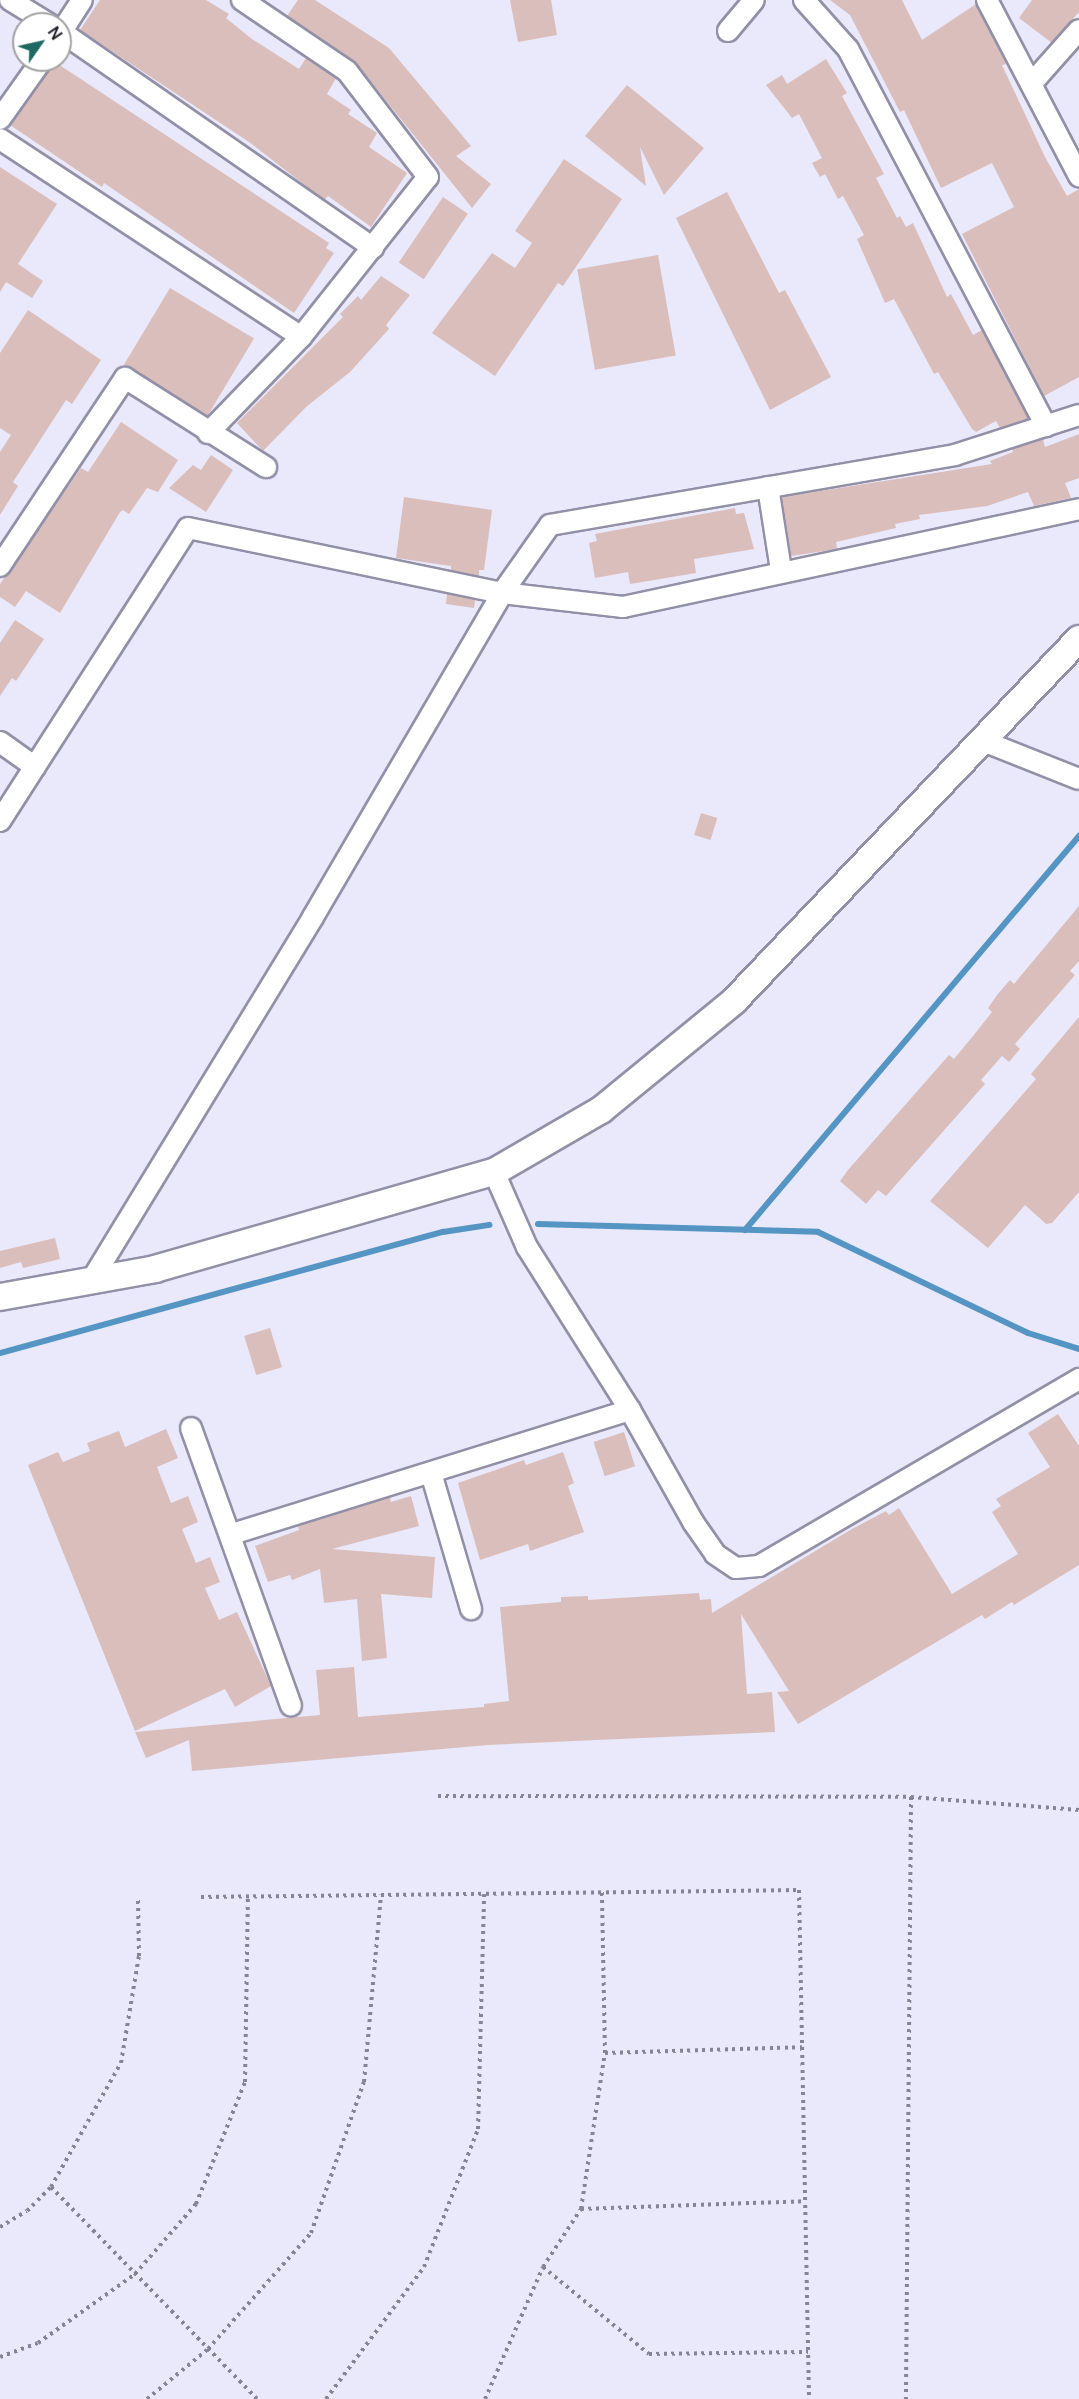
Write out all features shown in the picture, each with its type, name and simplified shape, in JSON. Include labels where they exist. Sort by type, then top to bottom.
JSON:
[{"type":"street","points":[[10,0],[29,12]]},
{"type":"street","points":[[72,12],[82,0]]},
{"type":"street","points":[[208,433],[301,337],[428,177],[347,71],[242,0]]},
{"type":"street","points":[[728,31],[754,0]]},
{"type":"street","points":[[804,0],[848,49],[1046,426]]},
{"type":"street","points":[[987,0],[1079,176]]},
{"type":"street","points":[[1030,84],[1079,30]]},
{"type":"street","points":[[72,40],[373,248]]},
{"type":"street","points":[[0,119],[33,72]]},
{"type":"street","points":[[0,139],[301,337]]},
{"type":"street","points":[[0,566],[126,378],[208,433],[266,467]]},
{"type":"street","points":[[91,1281],[319,906],[502,592],[550,525],[955,455],[1079,415]]},
{"type":"street","points":[[768,487],[781,570]]},
{"type":"street","points":[[0,821],[188,528],[502,592],[623,607],[781,570],[1079,509]]},
{"type":"street","points":[[0,1297],[155,1269],[494,1172],[601,1110],[734,1001],[1079,639]]},
{"type":"street","points":[[983,741],[1079,779]]},
{"type":"street","points":[[0,742],[35,767]]},
{"type":"street","points":[[494,1172],[527,1247],[630,1410],[693,1522],[715,1554],[736,1569],[759,1566],[1079,1380]]},
{"type":"street","points":[[232,1534],[630,1410]]},
{"type":"street","points":[[190,1428],[232,1534],[291,1706]]},
{"type":"street","points":[[431,1473],[471,1609]]},
{"type":"path","points":[[438,1796],[911,1797],[1079,1810]]},
{"type":"path","points":[[906,2399],[911,1797]]},
{"type":"path","points":[[201,1897],[799,1890],[809,2399]]},
{"type":"path","points":[[485,2399],[543,2267],[581,2209],[605,2053],[602,1892]]},
{"type":"path","points":[[326,2399],[424,2267],[478,2129],[484,1894]]},
{"type":"path","points":[[147,2399],[208,2349],[310,2233],[364,2082],[381,1895]]},
{"type":"path","points":[[0,2356],[38,2343],[135,2274],[196,2204],[245,2082],[248,1896]]},
{"type":"path","points":[[0,2228],[27,2211],[51,2187],[121,2063],[139,1956],[138,1900]]},
{"type":"path","points":[[605,2053],[802,2047]]},
{"type":"path","points":[[51,2187],[257,2399]]},
{"type":"path","points":[[581,2209],[805,2201]]},
{"type":"path","points":[[543,2267],[649,2354],[808,2352]]},
{"type":"building","points":[[100,0],[206,0],[229,14],[226,18],[252,39],[299,69],[306,58],[336,78],[327,94],[351,110],[348,114],[377,133],[369,147],[407,173],[371,227],[328,196],[324,200],[249,142],[80,30]]},
{"type":"building","points":[[298,0],[315,0],[389,48],[471,146],[456,156],[491,184],[472,208],[356,63],[287,16]]},
{"type":"building","points":[[510,0],[551,0],[557,35],[518,42]]},
{"type":"building","points":[[830,0],[902,0],[922,40],[976,4],[1006,64],[1002,65],[1045,157],[1067,196],[1079,189],[1079,377],[1044,396],[962,234],[1014,207],[992,163],[941,188],[904,110],[900,112],[850,15]]},
{"type":"building","points":[[1032,0],[1079,0],[1079,12],[1052,43],[1019,18]]},
{"type":"building","points":[[826,59],[847,93],[842,96],[884,174],[876,178],[897,218],[900,216],[906,227],[913,223],[947,297],[951,294],[973,335],[982,330],[1029,419],[1000,428],[996,421],[976,432],[972,429],[938,372],[934,374],[894,299],[885,303],[857,239],[864,235],[843,196],[838,199],[825,174],[820,177],[812,163],[822,158],[799,114],[792,118],[766,85],[782,75],[787,84]]},
{"type":"building","points":[[48,72],[70,72],[329,243],[326,248],[334,253],[294,313],[104,183],[102,187],[10,125]]},
{"type":"building","points":[[627,85],[704,148],[664,195],[640,147],[646,186],[585,136]]},
{"type":"building","points":[[564,159],[622,199],[563,286],[558,283],[495,376],[432,333],[492,253],[515,268],[532,243],[515,231]]},
{"type":"building","points":[[0,167],[57,204],[18,264],[43,281],[32,298],[6,282],[0,292]]},
{"type":"building","points":[[727,192],[779,293],[785,290],[831,377],[770,410],[676,218]]},
{"type":"building","points":[[443,197],[468,214],[424,279],[399,262]]},
{"type":"building","points":[[658,255],[676,355],[595,370],[577,269]]},
{"type":"building","points":[[381,276],[410,295],[386,325],[389,329],[350,372],[306,407],[263,451],[237,423],[343,317],[340,314],[358,296],[361,300]]},
{"type":"building","points":[[170,288],[254,338],[208,416],[124,365]]},
{"type":"building","points":[[28,310],[101,360],[72,404],[66,400],[13,482],[18,486],[0,515],[0,452],[11,435],[0,428],[0,353]]},
{"type":"building","points":[[121,422],[178,460],[158,492],[147,488],[129,514],[123,510],[120,512],[60,613],[26,591],[15,607],[0,597],[0,584],[81,468],[88,472]]},
{"type":"building","points":[[1079,434],[1079,478],[1065,483],[1071,498],[1034,506],[1028,492],[987,506],[919,515],[920,519],[895,524],[896,528],[836,542],[837,549],[791,556],[782,497],[992,464],[990,461],[1013,452],[1012,449],[1043,439],[1045,447]]},
{"type":"building","points":[[211,455],[233,470],[206,512],[169,488],[193,465],[201,470]]},
{"type":"building","points":[[404,497],[492,510],[484,570],[479,570],[479,576],[451,570],[451,566],[396,558]]},
{"type":"building","points":[[735,508],[736,514],[744,513],[754,549],[694,559],[696,573],[630,584],[628,572],[595,578],[589,543],[597,541],[595,534]]},
{"type":"building","points":[[447,594],[475,600],[474,608],[446,604]]},
{"type":"building","points":[[15,620],[44,639],[16,681],[12,678],[0,696],[0,643]]},
{"type":"building","points":[[701,813],[717,818],[711,840],[694,835]]},
{"type":"building","points":[[1079,906],[1079,961],[1070,971],[1075,975],[1015,1044],[1020,1049],[1009,1062],[1002,1056],[981,1080],[985,1084],[886,1196],[878,1190],[866,1204],[840,1181],[949,1055],[954,1059],[992,1012],[988,1008],[997,995],[1010,980],[1014,984]]},
{"type":"building","points":[[1079,1017],[1079,1192],[1052,1223],[1046,1224],[1025,1205],[988,1248],[930,1201],[1036,1079],[1031,1074]]},
{"type":"building","points":[[55,1238],[60,1259],[23,1268],[21,1262],[0,1268],[0,1251]]},
{"type":"building","points":[[270,1328],[282,1367],[256,1375],[244,1336]]},
{"type":"building","points":[[1058,1414],[1079,1446],[1079,1565],[1014,1605],[1012,1602],[985,1619],[982,1615],[798,1724],[777,1692],[789,1691],[741,1614],[747,1694],[772,1692],[775,1732],[488,1745],[192,1771],[189,1740],[146,1758],[135,1732],[320,1715],[316,1670],[354,1667],[358,1717],[484,1707],[484,1704],[509,1701],[500,1607],[561,1602],[561,1597],[588,1596],[588,1600],[699,1593],[700,1600],[711,1599],[712,1613],[852,1529],[886,1511],[889,1515],[899,1508],[952,1594],[1018,1554],[992,1512],[1001,1506],[996,1499],[1050,1467],[1028,1433]]},
{"type":"building","points":[[166,1429],[178,1458],[157,1467],[171,1503],[188,1496],[198,1522],[182,1529],[196,1563],[210,1557],[220,1582],[205,1588],[219,1620],[237,1612],[271,1686],[235,1707],[225,1689],[135,1731],[28,1465],[58,1452],[63,1462],[90,1451],[87,1443],[119,1431],[125,1447]]},
{"type":"building","points":[[624,1432],[635,1466],[605,1476],[594,1442]]},
{"type":"building","points":[[563,1452],[574,1483],[568,1486],[584,1532],[530,1551],[528,1544],[480,1560],[458,1483],[524,1460],[526,1465]]},
{"type":"building","points":[[411,1496],[419,1526],[332,1549],[435,1557],[432,1598],[381,1594],[387,1658],[362,1661],[357,1599],[324,1603],[320,1569],[292,1580],[290,1575],[268,1582],[255,1546],[299,1530],[298,1526],[390,1497],[391,1502]]},
{"type":"waterway","points":[[745,1230],[1079,836]]},
{"type":"waterway","points":[[538,1224],[818,1232],[1028,1333],[1079,1349]]},
{"type":"waterway","points":[[0,1353],[443,1232],[489,1225]]}]
